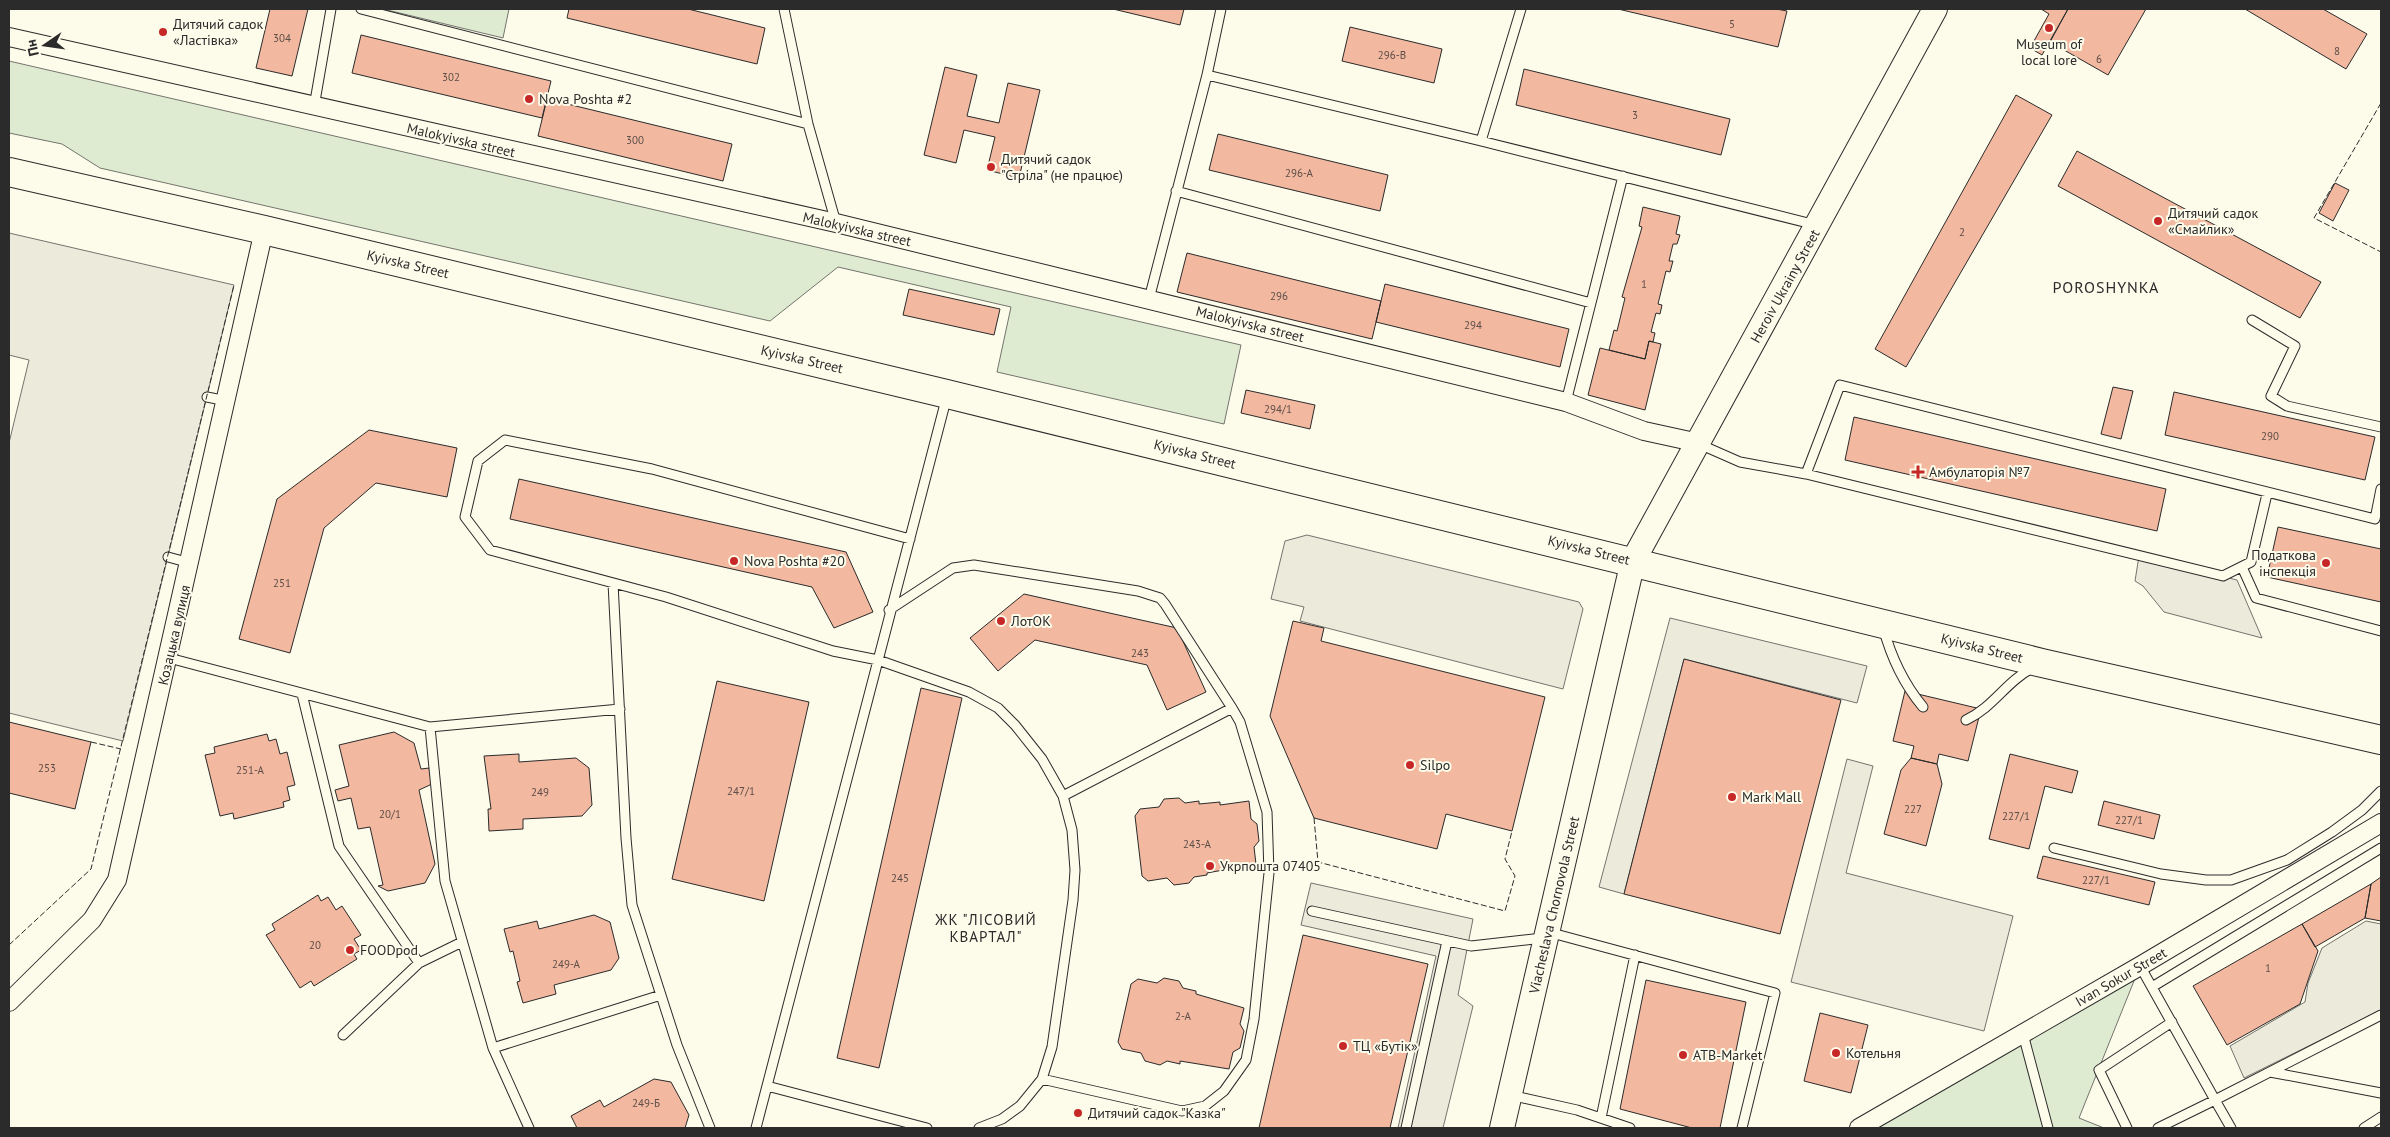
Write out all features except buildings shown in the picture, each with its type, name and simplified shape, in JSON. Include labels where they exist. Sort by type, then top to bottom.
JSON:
[{"type":"main road","name":"Heroiv Ukrainy Street","points":[[1633,562],[1935,9]]},
{"type":"main road","name":"Kyivska Street","points":[[9,172],[264,230],[947,394],[2042,663],[2381,740]]},
{"type":"main road","name":"Viacheslava Chornovola Street","points":[[1502,1128],[1633,562]]},
{"type":"street","name":"Malokyivska street","points":[[9,37],[836,224],[1149,299],[1566,402],[1644,431],[1698,443]]},
{"type":"street","name":"Козацька вулиця","points":[[9,1002],[92,920],[117,880],[169,658],[264,230]]},
{"type":"street","name":"Ivan Sokur Street","points":[[1860,1128],[2140,966],[2381,823]]},
{"type":"lane","points":[[314,107],[331,9]]},
{"type":"lane","points":[[361,9],[808,124]]},
{"type":"lane","points":[[784,9],[808,124],[836,224]]},
{"type":"lane","points":[[1149,299],[1207,75],[1221,9]]},
{"type":"lane","points":[[1481,141],[1521,9]]},
{"type":"lane","points":[[1207,75],[1624,176],[1817,226]]},
{"type":"lane","points":[[1566,402],[1624,176]]},
{"type":"lane","points":[[1176,190],[1591,303]]},
{"type":"lane","points":[[2252,320],[2295,346],[2271,396],[2287,406],[2381,427]]},
{"type":"lane","points":[[1806,474],[1840,385],[2267,494],[2374,519],[2381,490]]},
{"type":"lane","points":[[756,1128],[947,394]]},
{"type":"lane","points":[[207,397],[227,401]]},
{"type":"lane","points":[[910,539],[652,469],[505,440],[478,461],[465,517],[490,550],[666,597],[833,650],[878,660],[969,692],[998,708],[1015,725],[1042,759],[1063,796],[1072,830],[1075,870],[1066,956],[1052,1046],[1042,1079],[1020,1106],[1002,1119],[979,1128]]},
{"type":"lane","points":[[1698,443],[1740,462],[1806,474],[2223,576],[2251,562],[2267,494]]},
{"type":"lane","points":[[168,557],[190,563]]},
{"type":"lane","points":[[890,610],[953,568],[964,565],[1138,591],[1160,598],[1240,722],[1267,812],[1268,873],[1254,1019],[1246,1060],[1224,1091],[1205,1106],[1182,1111],[1042,1079]]},
{"type":"lane","points":[[2242,567],[2256,598],[2381,631]]},
{"type":"lane","points":[[613,583],[626,838],[632,905],[677,1045],[710,1128]]},
{"type":"lane","points":[[1882,624],[1888,648],[1902,679],[1923,707]]},
{"type":"lane","points":[[169,658],[430,727],[620,709]]},
{"type":"lane","points":[[1966,720],[1982,712],[2012,680],[2042,663]]},
{"type":"lane","points":[[302,694],[339,846],[419,963]]},
{"type":"lane","points":[[1063,796],[1232,708]]},
{"type":"lane","points":[[430,727],[445,881],[493,1048],[529,1128]]},
{"type":"lane","points":[[2054,848],[2161,874],[2206,880],[2231,880],[2287,860],[2332,832],[2362,810],[2381,791]]},
{"type":"lane","points":[[2152,987],[2381,848]]},
{"type":"lane","points":[[1312,911],[1471,946],[1546,935],[1635,955],[1775,993],[1742,1128]]},
{"type":"lane","points":[[1406,1128],[1447,941]]},
{"type":"lane","points":[[343,1035],[419,963],[462,942]]},
{"type":"lane","points":[[1600,1118],[1635,955]]},
{"type":"lane","points":[[2140,966],[2231,1128]]},
{"type":"lane","points":[[493,1048],[661,995]]},
{"type":"lane","points":[[2158,1128],[2381,1015]]},
{"type":"lane","points":[[2127,1128],[2099,1070],[2172,1022]]},
{"type":"lane","points":[[2023,1034],[2048,1128]]},
{"type":"lane","points":[[2270,1072],[2381,1093]]},
{"type":"lane","points":[[767,1086],[927,1128]]},
{"type":"lane","points":[[1510,1095],[1577,1110],[1630,1128]]},
{"type":"lane","points":[[2364,1128],[2381,1117]]},
{"type":"green space","points":[[383,9],[509,9],[503,38]]},
{"type":"green space","points":[[9,61],[1241,345],[1224,424],[997,372],[1011,307],[838,267],[770,321],[100,168],[62,144],[9,133]]},
{"type":"green space","points":[[2140,966],[2079,1118],[2104,1128],[1859,1128]]},
{"type":"shaded area","points":[[9,233],[234,285],[123,741],[9,713],[9,443],[29,360],[9,355]]},
{"type":"shaded area","points":[[1307,535],[1579,602],[1583,609],[1563,689],[1300,621],[1304,607],[1271,599],[1285,541]]},
{"type":"shaded area","points":[[2139,556],[2237,580],[2262,638],[2164,612],[2143,586],[2135,581]]},
{"type":"shaded area","points":[[1670,618],[1867,666],[1857,703],[1684,659],[1624,894],[1599,887]]},
{"type":"shaded area","points":[[1847,759],[1873,766],[1846,873],[2013,916],[1984,1031],[1791,982]]},
{"type":"shaded area","points":[[1311,883],[1473,919],[1458,995],[1473,1006],[1443,1128],[1398,1128],[1436,956],[1301,925]]},
{"type":"shaded area","points":[[2366,921],[2381,924],[2381,1010],[2244,1078],[2230,1046],[2305,1002],[2308,983],[2322,948]]},
{"type":"fence","points":[[2381,103],[2314,218],[2381,252]]},
{"type":"fence","points":[[9,945],[91,869],[234,285]]},
{"type":"fence","points":[[91,742],[121,749]]},
{"type":"fence","points":[[1314,818],[1318,862],[1505,911],[1515,876],[1505,859],[1512,831]]},
{"type":"place","name":"Museum of local lore","points":[[2049,28]]},
{"type":"place","name":"Дитячий садок «Ластівка»","points":[[163,32]]},
{"type":"place","name":"Nova Poshta #2","points":[[529,99]]},
{"type":"place","name":"Дитячий садок \"Стріла\" (не працює)","points":[[991,167]]},
{"type":"place","name":"Дитячий садок «Смайлик»","points":[[2158,221]]},
{"type":"place","name":"Амбулаторія №7","points":[[1918,472]]},
{"type":"place","name":"Nova Poshta #20","points":[[734,561]]},
{"type":"place","name":"Податкова інспекція","points":[[2326,563]]},
{"type":"place","name":"ЛотОК","points":[[1001,621]]},
{"type":"place","name":"Silpo","points":[[1410,765]]},
{"type":"place","name":"Mark Mall","points":[[1732,797]]},
{"type":"place","name":"Укрпошта 07405","points":[[1210,866]]},
{"type":"place","name":"FOODpod","points":[[350,950]]},
{"type":"place","name":"ТЦ «Бутік»","points":[[1343,1046]]},
{"type":"place","name":"Котельня","points":[[1836,1053]]},
{"type":"place","name":"ATB-Market","points":[[1683,1055]]},
{"type":"place","name":"Дитячий садок \"Казка\"","points":[[1078,1113]]},
{"type":"district","name":"POROSHYNKA","points":[[2106,287]]},
{"type":"district","name":"ЖК \"ЛІСОВИЙ КВАРТАЛ\"","points":[[986,928]]}]
